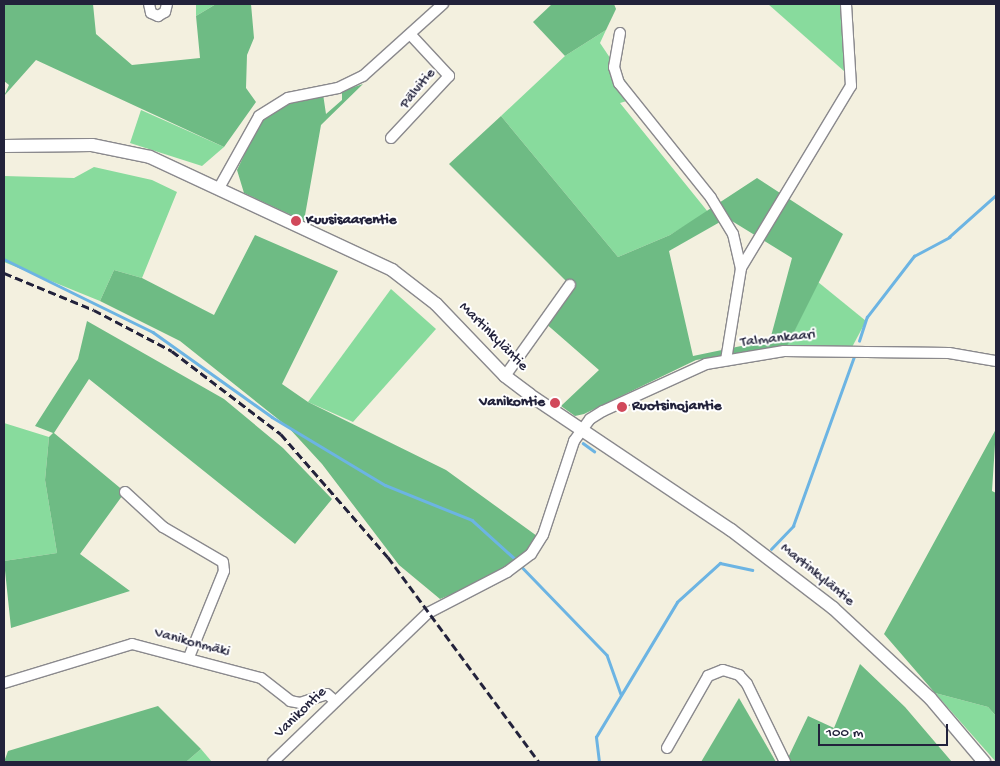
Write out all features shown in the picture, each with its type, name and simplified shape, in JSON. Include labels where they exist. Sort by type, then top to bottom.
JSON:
[{"type":"street","points":[[149,4],[151,13],[158,16],[166,12],[167,4]]},
{"type":"street","points":[[219,188],[259,116],[288,98],[352,82],[443,4]]},
{"type":"street","points":[[726,360],[741,268],[851,86],[846,4]]},
{"type":"street","points":[[620,32],[614,67],[619,83],[711,198],[733,234],[741,268]]},
{"type":"street","name":"Pälvitie","points":[[391,138],[450,76],[410,34]]},
{"type":"street","name":"Martinkyläntie","points":[[4,146],[119,148],[219,188],[392,270],[436,304],[505,376],[580,430],[730,530],[833,608],[930,698],[984,762]]},
{"type":"street","points":[[505,376],[570,285]]},
{"type":"street","name":"Talmankaari","points":[[580,430],[590,419],[648,388],[726,360],[850,349],[949,353],[996,361]]},
{"type":"street","name":"Vanikontie","points":[[273,762],[428,613],[507,572],[531,554],[543,535],[580,430]]},
{"type":"street","points":[[125,492],[162,527],[223,562],[224,571],[189,657]]},
{"type":"street","name":"Vanikonmäki","points":[[4,683],[132,644],[189,657],[262,678],[290,700],[300,703],[327,694],[335,701]]},
{"type":"street","points":[[667,748],[708,676],[723,670],[747,684],[785,762]]},
{"type":"green space","points":[[4,4],[93,4],[96,34],[132,65],[200,58],[196,16],[216,4],[251,4],[254,38],[247,55],[246,88],[256,102],[224,147],[36,60],[4,96],[9,85],[4,81]]},
{"type":"green space","points":[[196,4],[216,4],[196,16]]},
{"type":"green space","points":[[552,4],[614,4],[616,9],[606,30],[565,56],[533,22]]},
{"type":"green space","points":[[768,4],[846,4],[853,79]]},
{"type":"green space","points":[[606,30],[600,43],[637,98],[620,103],[708,212],[670,235],[618,257],[501,116],[565,56]]},
{"type":"green space","points":[[363,84],[321,125],[304,221],[244,193],[237,170],[262,118],[286,103],[323,94],[326,114],[342,100],[342,91]]},
{"type":"green space","points":[[141,110],[224,147],[202,166],[130,143]]},
{"type":"green space","points":[[501,116],[618,257],[670,235],[757,178],[843,234],[787,346],[696,360],[584,414],[575,416],[561,406],[599,370],[544,322],[570,285],[449,164]],"holes":[[[727,218],[792,258],[770,340],[693,356],[669,251]]]},
{"type":"green space","points":[[94,167],[152,180],[177,192],[142,278],[114,270],[100,301],[4,262],[4,176],[74,178]]},
{"type":"green space","points":[[255,235],[338,271],[282,384],[308,402],[446,470],[537,536],[543,535],[507,572],[440,599],[399,565],[322,464],[288,427],[180,341],[100,301],[114,270],[142,278],[214,315]]},
{"type":"green space","points":[[818,282],[866,321],[851,349],[784,351]]},
{"type":"green space","points":[[391,289],[436,329],[353,422],[308,402]]},
{"type":"green space","points":[[87,321],[224,399],[283,448],[332,499],[295,544],[89,379],[54,433],[125,492],[80,554],[130,591],[11,628],[4,561],[57,553],[45,480],[49,437],[53,433],[35,426],[78,359]]},
{"type":"green space","points":[[4,423],[49,437],[45,480],[57,553],[4,561]]},
{"type":"green space","points":[[996,429],[992,491],[996,493],[996,716],[988,707],[935,693],[884,634]]},
{"type":"green space","points":[[860,664],[905,707],[952,762],[786,762],[808,716],[834,728]]},
{"type":"green space","points":[[935,693],[988,707],[996,716],[996,762]]},
{"type":"green space","points":[[739,698],[776,762],[701,762]]},
{"type":"green space","points":[[158,706],[201,749],[186,762],[4,762],[8,751]]},
{"type":"green space","points":[[201,749],[212,762],[186,762]]},
{"type":"waterway","points":[[859,341],[867,317],[914,256],[949,237],[996,195]]},
{"type":"waterway","points":[[4,259],[153,332],[272,417],[385,485],[472,520],[514,558]]},
{"type":"waterway","points":[[771,549],[793,526],[854,357]]},
{"type":"waterway","points":[[583,443],[594,451]]},
{"type":"waterway","points":[[599,762],[596,737],[677,602],[720,563],[752,570]]},
{"type":"waterway","points":[[522,567],[607,655],[621,694]]},
{"type":"railway","points":[[4,273],[94,310],[172,351],[281,434],[388,557],[539,762]]},
{"type":"place","name":"Kuusisaarentie","points":[[296,221]]},
{"type":"place","name":"Vanikontie","points":[[555,403]]},
{"type":"place","name":"Ruotsinojantie","points":[[622,407]]}]
